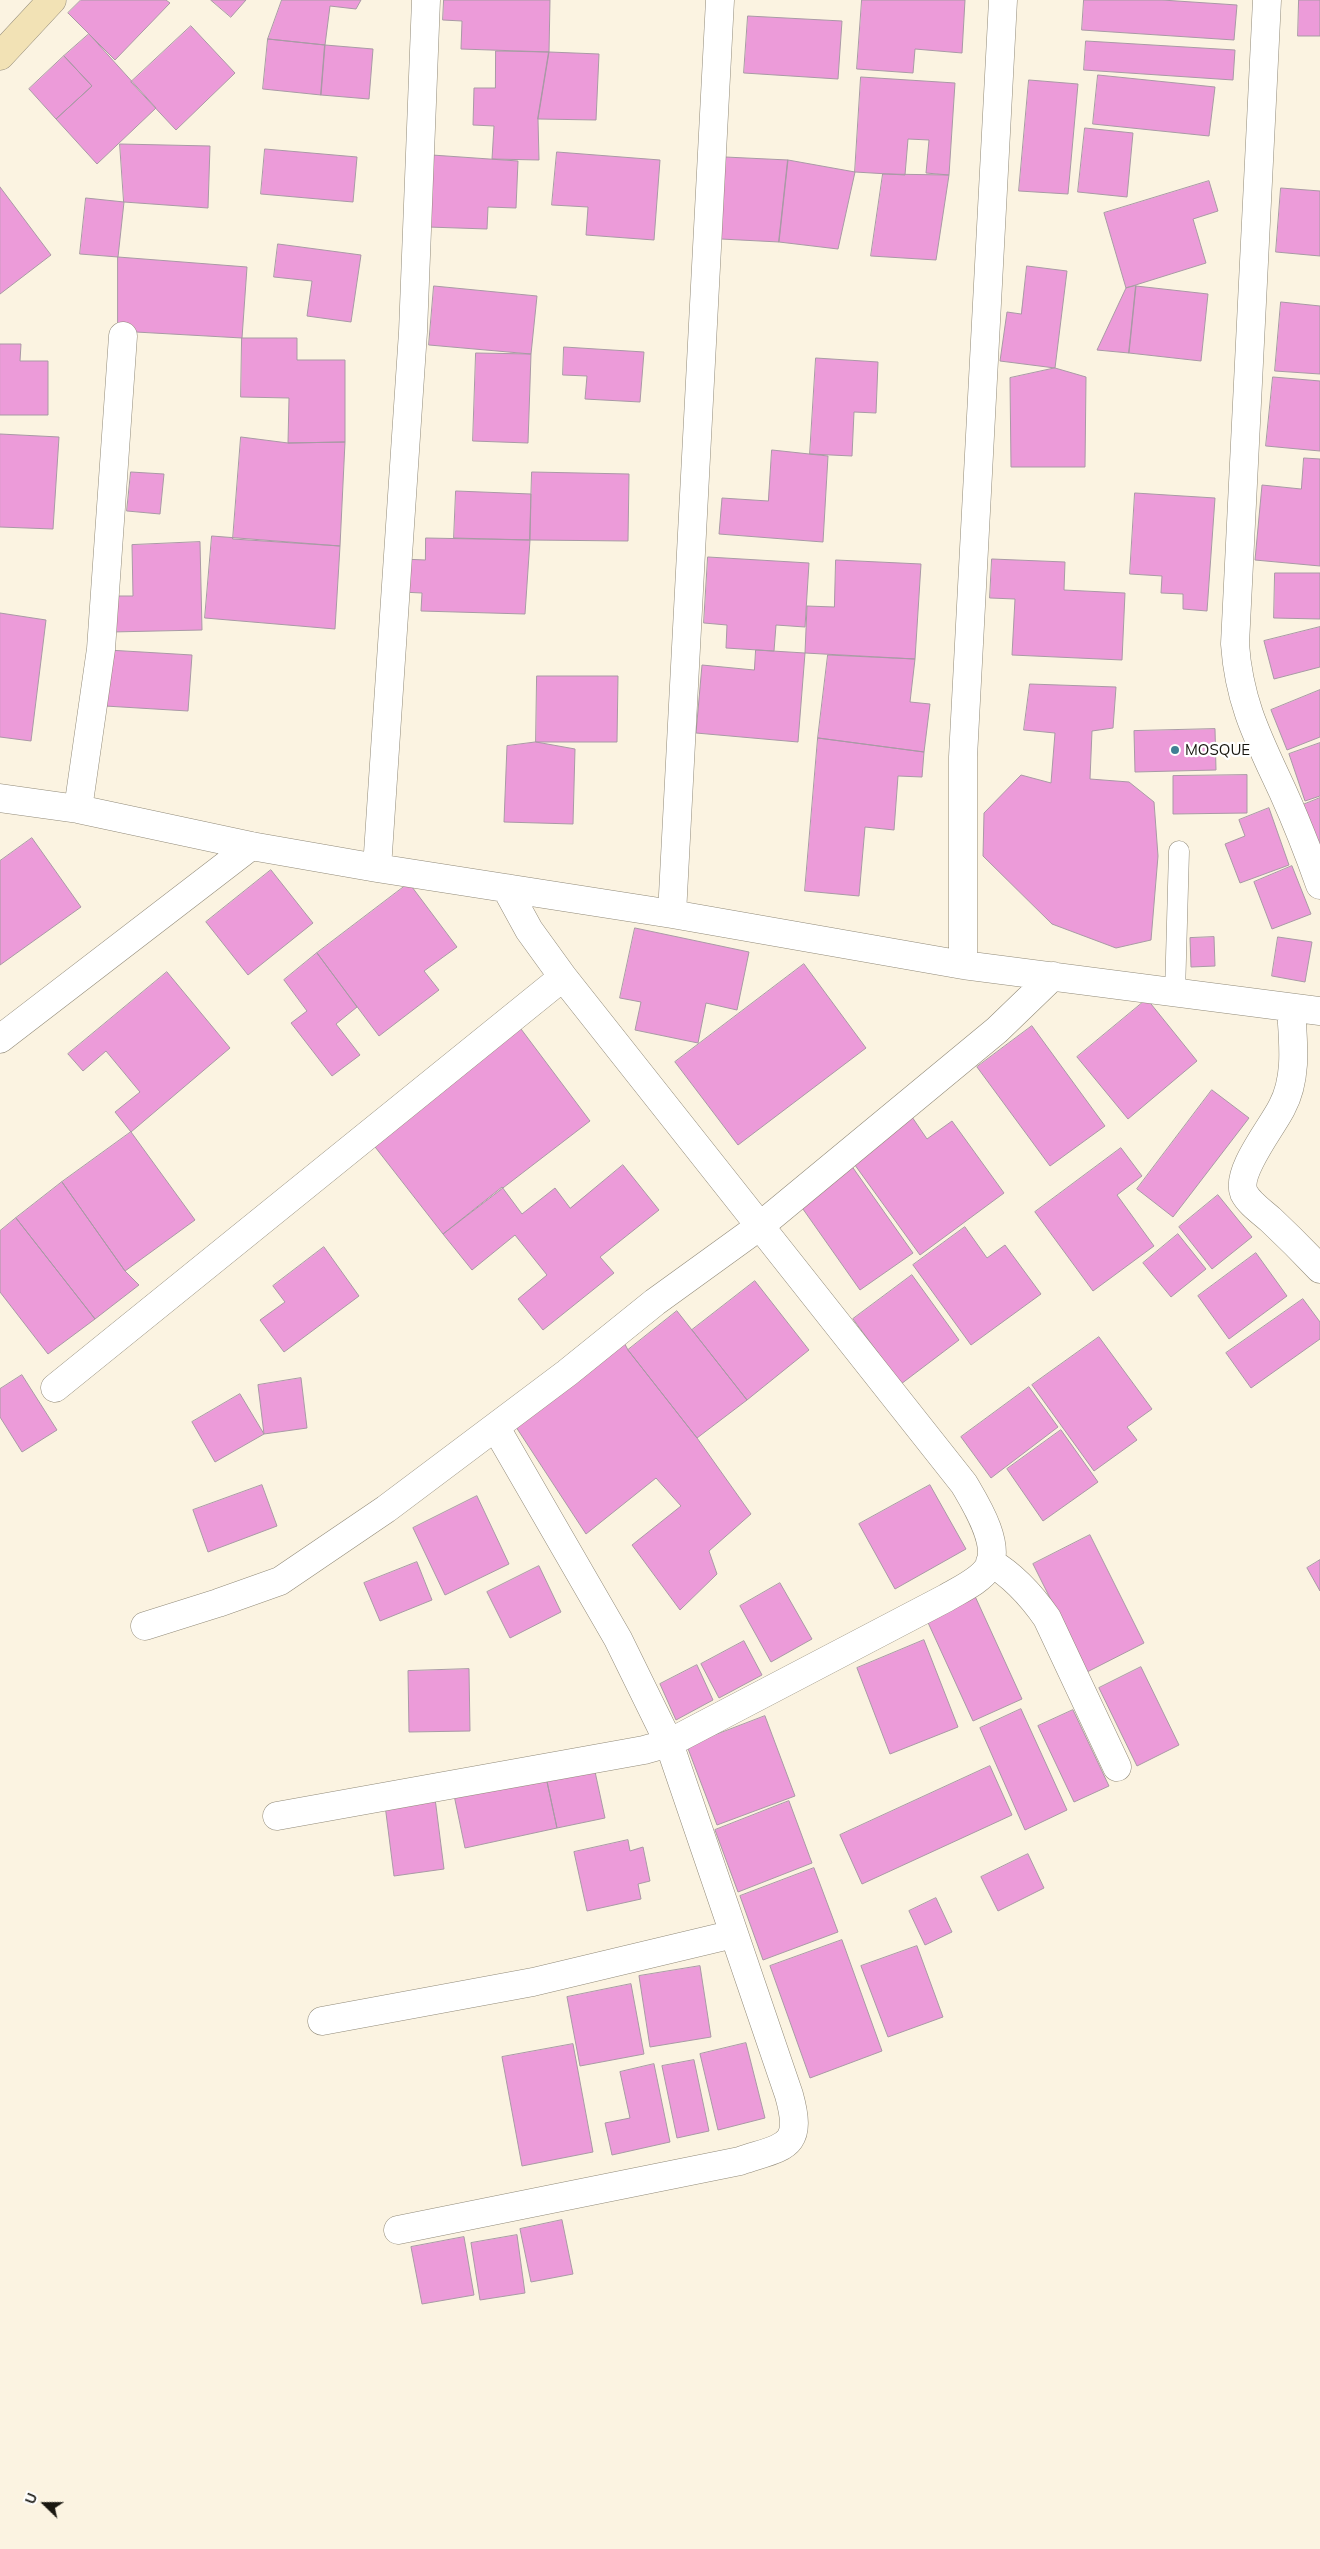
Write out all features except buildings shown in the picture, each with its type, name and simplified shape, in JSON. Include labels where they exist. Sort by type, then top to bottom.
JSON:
[{"type":"main road","points":[[0,56],[52,0]]},
{"type":"street","points":[[377,868],[414,332],[426,0]]},
{"type":"street","points":[[672,914],[720,0]]},
{"type":"street","points":[[963,965],[963,757],[1004,0]]},
{"type":"street","points":[[1267,0],[1235,644],[1237,672],[1244,703],[1306,847],[1320,885]]},
{"type":"street","points":[[78,809],[101,649],[124,336]]},
{"type":"street","points":[[0,798],[78,809],[251,846],[377,868],[672,914],[963,965],[1291,1009],[1320,1011]]},
{"type":"street","points":[[0,1039],[251,846]]},
{"type":"street","points":[[277,1816],[644,1750],[668,1743],[946,1598],[980,1575],[988,1568],[990,1562],[990,1539],[984,1517],[964,1484],[563,977],[529,930],[506,888]]},
{"type":"street","points":[[145,1626],[218,1604],[280,1581],[386,1510],[496,1428],[656,1302],[760,1226],[997,1030],[1053,976]]},
{"type":"street","points":[[55,1388],[563,977]]},
{"type":"street","points":[[1291,1009],[1294,1058],[1289,1090],[1283,1106],[1249,1163],[1243,1181],[1244,1192],[1254,1205],[1320,1269]]},
{"type":"street","points":[[398,2230],[740,2160],[785,2146],[792,2136],[794,2115],[668,1743],[618,1639],[577,1564],[496,1428]]},
{"type":"street","points":[[990,1562],[1017,1581],[1032,1597],[1046,1618],[1117,1767]]},
{"type":"street","points":[[322,2021],[533,1982],[734,1934]]},
{"type":"lane","points":[[1175,993],[1179,851]]},
{"type":"place","name":"MOSQUE","points":[[1175,750]]}]
